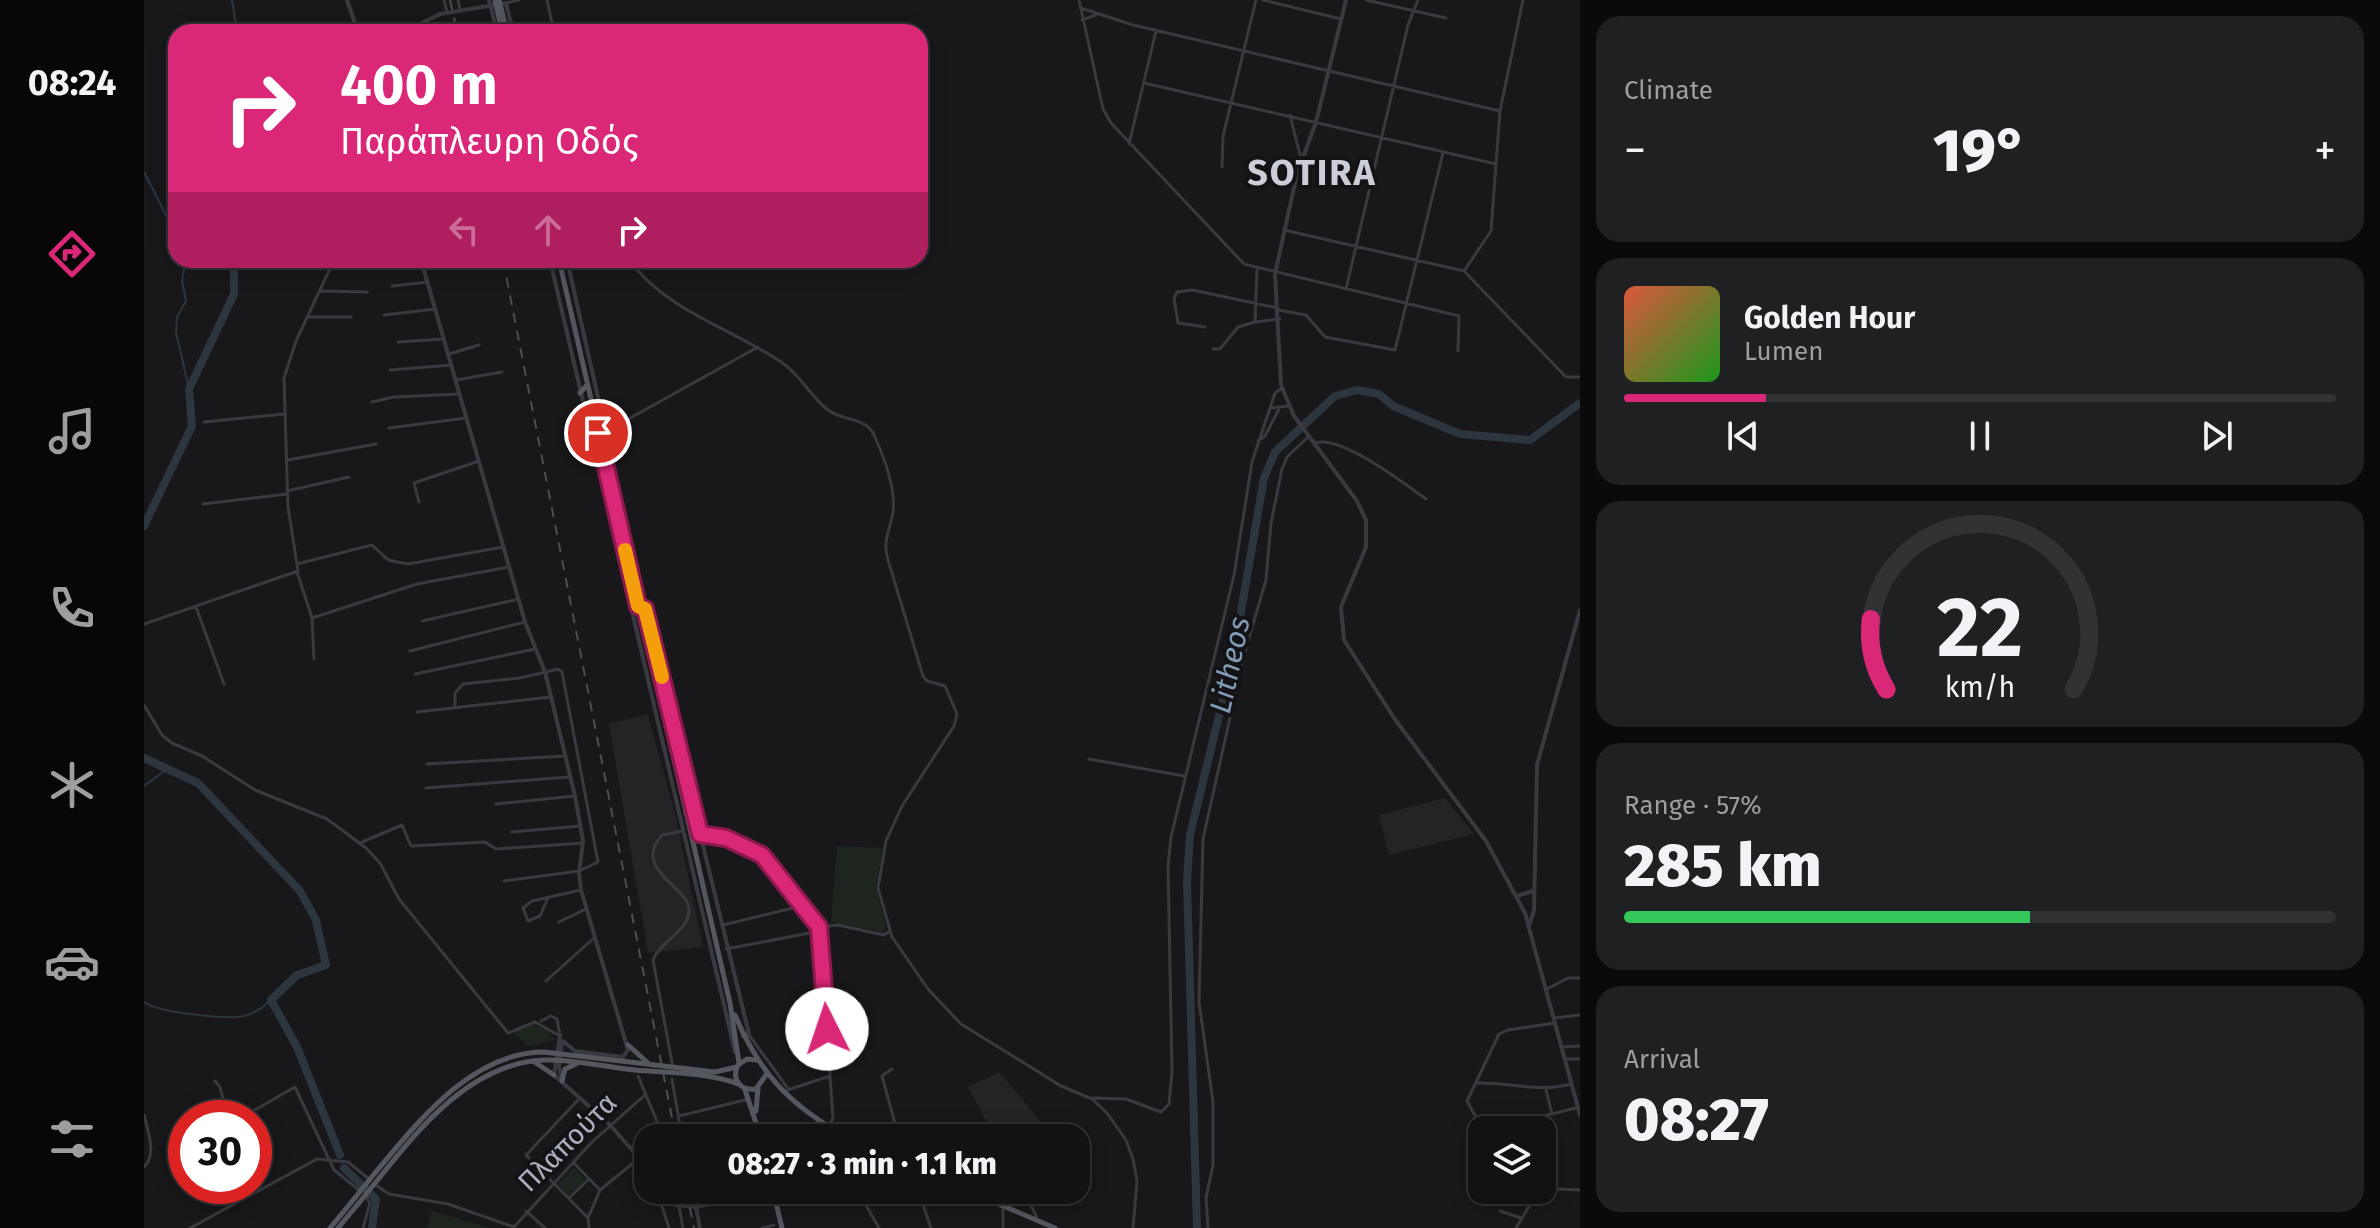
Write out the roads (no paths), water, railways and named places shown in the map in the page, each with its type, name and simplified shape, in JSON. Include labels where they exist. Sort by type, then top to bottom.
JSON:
[{"type":"main road","points":[[498,2],[501,24]]},
{"type":"main road","points":[[561,268],[730,1003],[739,1064],[738,1084]]},
{"type":"main road","points":[[580,393],[587,385]]},
{"type":"main road","points":[[589,430],[598,433]]},
{"type":"main road","points":[[638,606],[645,609]]},
{"type":"main road","points":[[649,653],[654,645]]},
{"type":"main road","points":[[730,1003],[766,1073],[784,1092],[824,1124]]},
{"type":"main road","points":[[628,1045],[639,1058],[653,1066]]},
{"type":"main road","points":[[330,1228],[356,1201],[420,1120],[469,1079],[514,1057],[555,1051],[653,1066],[722,1072],[757,1060]]},
{"type":"main road","points":[[377,1175],[424,1125],[460,1094],[494,1072],[532,1061],[702,1076],[738,1084],[744,1089],[758,1124]]},
{"type":"main road","points":[[532,1061],[554,1075]]},
{"type":"main road","points":[[562,1082],[565,1069],[577,1064]]},
{"type":"main road","points":[[756,1114],[760,1087],[766,1073]]},
{"type":"main road","points":[[744,1089],[760,1087],[784,1092]]},
{"type":"main road","points":[[338,1228],[356,1201]]},
{"type":"main road","points":[[777,1204],[782,1228]]},
{"type":"main road","points":[[999,1204],[1053,1227]]},
{"type":"street","points":[[347,0],[355,24]]},
{"type":"street","points":[[444,0],[447,12]]},
{"type":"street","points":[[458,0],[460,10]]},
{"type":"street","points":[[421,24],[447,12],[519,0]]},
{"type":"street","points":[[547,0],[552,24]]},
{"type":"street","points":[[1079,0],[1105,113],[1129,144],[1203,220],[1235,258],[1275,274],[1459,316],[1458,351]]},
{"type":"street","points":[[1222,167],[1222,141],[1229,102],[1256,0]]},
{"type":"street","points":[[1263,0],[1342,19]]},
{"type":"street","points":[[1346,0],[1316,122],[1301,159],[1275,274],[1282,388],[1294,416],[1357,501],[1367,528],[1364,553],[1341,607],[1340,622],[1347,648],[1401,728],[1479,830],[1517,896],[1530,923],[1580,1115]]},
{"type":"street","points":[[1366,0],[1446,18]]},
{"type":"street","points":[[1346,289],[1393,85],[1418,0]]},
{"type":"street","points":[[1464,271],[1491,231],[1500,111],[1523,0]]},
{"type":"street","points":[[498,2],[509,24]]},
{"type":"street","points":[[1080,7],[1156,31],[1500,111]]},
{"type":"street","points":[[1082,20],[1098,15]]},
{"type":"street","points":[[1129,144],[1156,31]]},
{"type":"street","points":[[1144,83],[1496,164]]},
{"type":"street","points":[[1290,115],[1301,159]]},
{"type":"street","points":[[1205,327],[1178,323],[1174,298],[1177,292],[1192,290],[1306,315],[1325,337],[1393,351],[1397,348],[1443,152]]},
{"type":"street","points":[[1284,230],[1464,271],[1566,377],[1580,377]]},
{"type":"street","points":[[314,659],[312,618],[297,572],[287,492],[284,414],[287,365],[331,268]]},
{"type":"street","points":[[424,268],[525,622],[545,672],[581,826],[581,890],[628,1045],[628,1054],[621,1057],[575,1051],[540,1022]]},
{"type":"street","points":[[552,268],[739,1064]]},
{"type":"street","points":[[569,268],[645,609],[746,1035],[784,1092],[830,1076]]},
{"type":"street","points":[[637,268],[669,301],[723,332],[758,347],[788,367],[829,411],[865,424],[873,432],[885,462],[893,504],[885,540],[888,560],[923,676],[927,681],[945,686],[957,714],[954,726],[902,806],[886,841],[878,888],[890,931],[928,989],[961,1024],[1061,1086],[1092,1099],[1107,1113],[1131,1151],[1137,1181],[1133,1228]]},
{"type":"street","points":[[1255,322],[1257,269]]},
{"type":"street","points":[[392,286],[428,282]]},
{"type":"street","points":[[321,291],[367,292]]},
{"type":"street","points":[[384,315],[436,309]]},
{"type":"street","points":[[308,317],[351,317]]},
{"type":"street","points":[[1213,349],[1220,349],[1238,327],[1280,319]]},
{"type":"street","points":[[398,342],[444,339]]},
{"type":"street","points":[[449,354],[479,345]]},
{"type":"street","points":[[605,432],[758,347]]},
{"type":"street","points":[[390,370],[452,365]]},
{"type":"street","points":[[456,380],[502,372]]},
{"type":"street","points":[[1092,1099],[1126,1099],[1161,1112],[1169,1104],[1172,1072],[1168,866],[1184,776],[1234,575],[1258,441],[1276,391],[1282,388]]},
{"type":"street","points":[[372,402],[394,397],[459,394]]},
{"type":"street","points":[[1270,408],[1288,406]]},
{"type":"street","points":[[1258,441],[1265,436],[1279,409]]},
{"type":"street","points":[[204,422],[284,414]]},
{"type":"street","points":[[389,428],[466,418]]},
{"type":"street","points":[[1208,1228],[1206,1203],[1213,1165],[1213,1102],[1199,1002],[1203,839],[1244,655],[1266,580],[1271,523],[1282,469],[1287,457],[1308,436]]},
{"type":"street","points":[[1314,444],[1329,442],[1373,461],[1426,499]]},
{"type":"street","points":[[288,460],[376,444]]},
{"type":"street","points":[[419,502],[414,483],[479,461]]},
{"type":"street","points":[[203,504],[287,492],[349,477]]},
{"type":"street","points":[[297,564],[372,545],[388,560],[408,564],[503,547]]},
{"type":"street","points":[[312,618],[417,584],[509,567]]},
{"type":"street","points":[[144,624],[297,572]]},
{"type":"street","points":[[422,621],[519,599]]},
{"type":"street","points":[[196,607],[224,684]]},
{"type":"street","points":[[1530,923],[1533,916],[1537,765],[1580,610]]},
{"type":"street","points":[[410,651],[525,622]]},
{"type":"street","points":[[415,674],[535,649]]},
{"type":"street","points":[[455,706],[455,693],[463,684],[561,670],[598,860],[579,871],[504,881]]},
{"type":"street","points":[[417,712],[551,697]]},
{"type":"street","points":[[144,705],[162,735],[172,743],[202,756],[255,790],[327,819],[360,843],[380,863],[404,905],[508,1033],[529,1023],[540,1022],[547,1016],[554,1016],[559,1022],[561,1038],[555,1051],[562,1082]]},
{"type":"street","points":[[427,764],[579,757]]},
{"type":"street","points":[[1089,759],[1184,776]]},
{"type":"street","points":[[426,788],[570,777]]},
{"type":"street","points":[[496,804],[575,796]]},
{"type":"street","points":[[360,843],[402,825],[411,846],[485,842],[496,849],[583,843]]},
{"type":"street","points":[[512,832],[581,826]]},
{"type":"street","points":[[673,1068],[653,960],[663,944],[685,924],[690,913],[685,898],[660,876],[656,854],[662,835],[683,831]]},
{"type":"street","points":[[700,834],[726,838],[759,853],[821,929],[832,1113],[828,1124]]},
{"type":"street","points":[[548,898],[540,916],[528,921],[525,905],[548,898],[581,890]]},
{"type":"street","points":[[1517,896],[1533,891]]},
{"type":"street","points":[[721,926],[801,906]]},
{"type":"street","points":[[559,922],[586,909]]},
{"type":"street","points":[[726,949],[838,925],[892,937]]},
{"type":"street","points":[[884,935],[890,931]]},
{"type":"street","points":[[546,981],[594,938]]},
{"type":"street","points":[[1546,989],[1568,978],[1580,978]]},
{"type":"street","points":[[1475,1116],[1467,1105],[1500,1033],[1580,1015]]},
{"type":"street","points":[[1561,1047],[1580,1046]]},
{"type":"street","points":[[1565,1059],[1580,1059]]},
{"type":"street","points":[[557,1061],[554,1075],[634,1151]]},
{"type":"street","points":[[892,1069],[882,1076],[896,1124]]},
{"type":"street","points":[[638,1076],[658,1124]]},
{"type":"street","points":[[672,1079],[680,1124]]},
{"type":"street","points":[[215,1081],[223,1100]]},
{"type":"street","points":[[1477,1083],[1546,1090],[1571,1084]]},
{"type":"street","points":[[272,1100],[295,1087],[337,1173],[368,1197],[363,1228]]},
{"type":"street","points":[[1546,1090],[1552,1114]]},
{"type":"street","name":"Πλαπούτα","points":[[514,1227],[573,1162],[646,1094]]},
{"type":"street","points":[[580,1098],[526,1155],[588,1218]]},
{"type":"street","points":[[679,1116],[749,1099]]},
{"type":"street","points":[[1544,1116],[1579,1107]]},
{"type":"street","points":[[144,1115],[151,1150],[150,1161],[144,1167]]},
{"type":"street","points":[[190,1228],[307,1163],[328,1157],[348,1162],[389,1194],[463,1208],[514,1227]]},
{"type":"street","points":[[573,1162],[600,1190]]},
{"type":"street","points":[[589,1228],[588,1218],[600,1190],[634,1162]]},
{"type":"street","points":[[569,1198],[589,1179]]},
{"type":"street","points":[[1556,1191],[1580,1190]]},
{"type":"street","points":[[663,1204],[669,1228],[681,1221]]},
{"type":"street","points":[[676,1204],[683,1228]]},
{"type":"street","points":[[695,1204],[700,1228]]},
{"type":"street","points":[[678,1206],[710,1204]]},
{"type":"street","points":[[865,1204],[879,1228]]},
{"type":"street","points":[[923,1204],[931,1228]]},
{"type":"street","points":[[999,1204],[1003,1228]]},
{"type":"street","points":[[1033,1204],[1038,1221]]},
{"type":"street","points":[[1516,1228],[1529,1204]]},
{"type":"street","points":[[526,1211],[545,1228]]},
{"type":"street","points":[[1500,1211],[1521,1218]]},
{"type":"street","points":[[762,1228],[774,1225]]},
{"type":"waterway","points":[[232,0],[236,24]]},
{"type":"waterway","points":[[144,172],[168,222]]},
{"type":"waterway","points":[[184,268],[182,281],[186,301],[177,317],[176,332],[189,389]]},
{"type":"waterway","points":[[144,526],[192,426],[189,389],[234,294],[234,268]]},
{"type":"waterway","name":"Litheos","points":[[1197,1228],[1187,881],[1190,835],[1233,658],[1264,478],[1275,452],[1335,396],[1357,390],[1379,394],[1393,406],[1460,434],[1530,440],[1580,403]]},
{"type":"waterway","points":[[144,758],[198,783],[300,891],[316,920],[326,965],[297,975],[271,1000],[297,1047],[340,1155]]},
{"type":"waterway","points":[[144,786],[167,769]]},
{"type":"waterway","points":[[144,1002],[176,1012],[235,1017],[251,1013],[271,1000]]},
{"type":"waterway","points":[[344,1168],[376,1199],[372,1228]]},
{"type":"railway","points":[[450,0],[455,24]]},
{"type":"railway","points":[[505,268],[673,1124]]},
{"type":"railway","points":[[689,1204],[694,1228]]},
{"type":"district","name":"SOTIRA","points":[[1312,172]]}]
